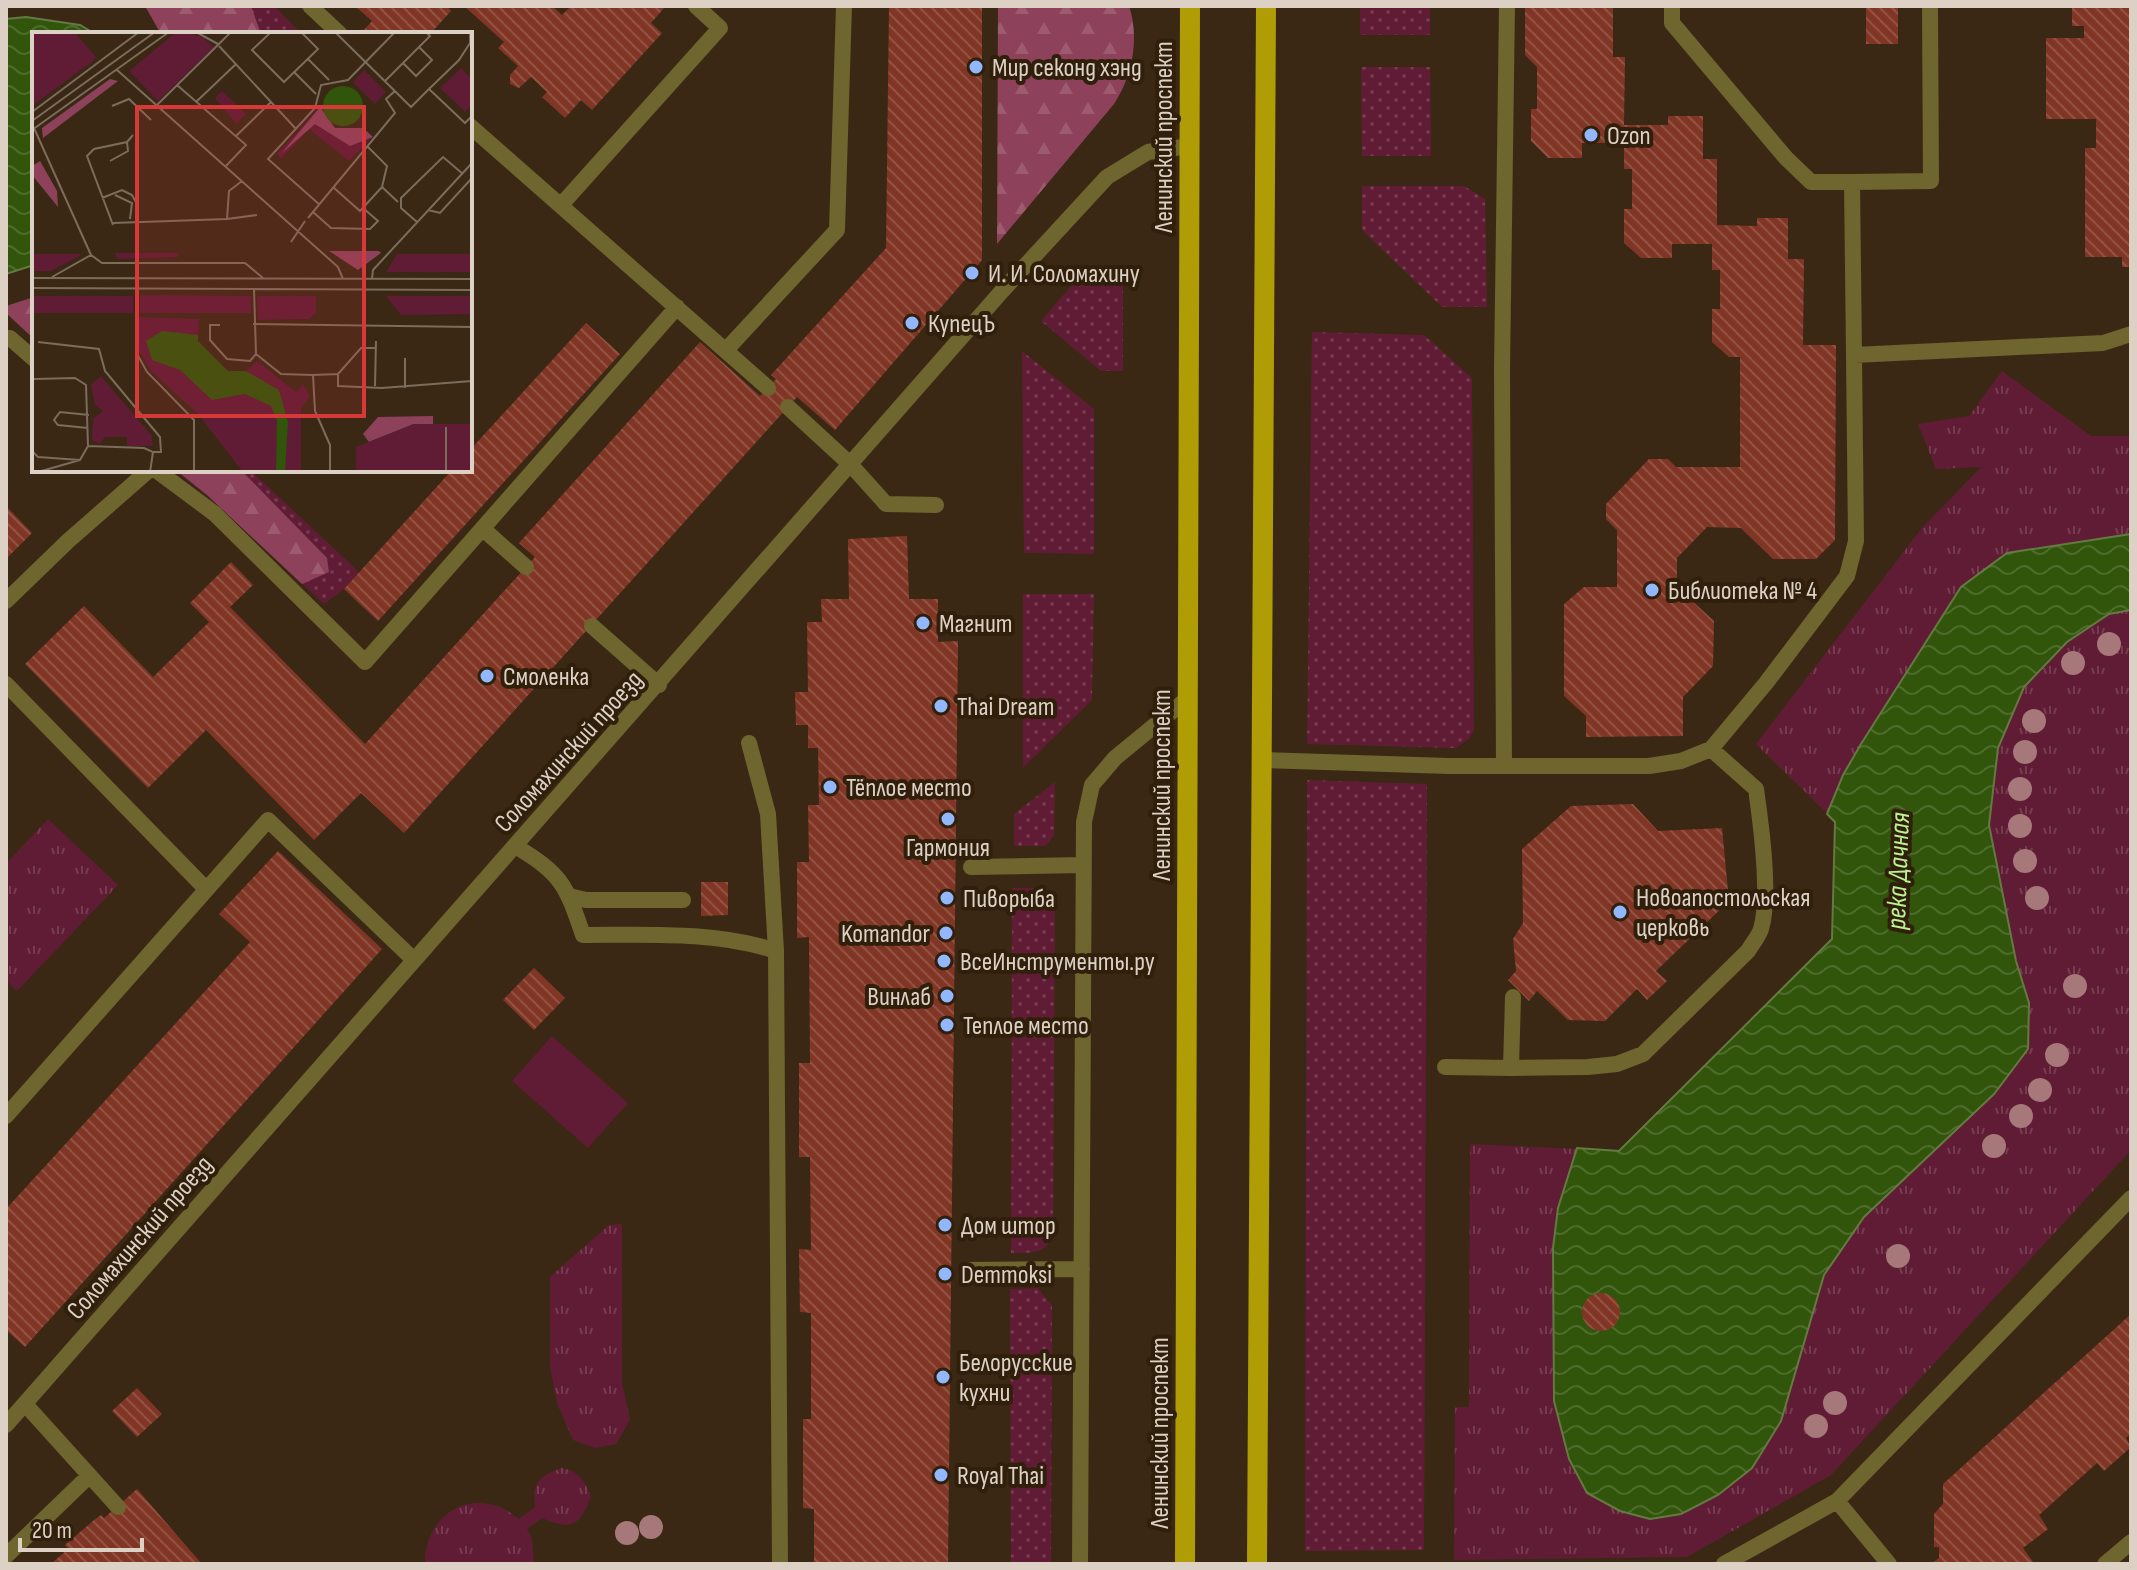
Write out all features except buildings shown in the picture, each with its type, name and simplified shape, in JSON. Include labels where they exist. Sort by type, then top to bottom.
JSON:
[{"type":"main road","name":"Ленинский проспект","points":[[1185,1564],[1190,6]]},
{"type":"main road","points":[[1257,1564],[1266,6]]},
{"type":"street","points":[[310,6],[338,32]]},
{"type":"street","points":[[561,205],[720,28],[698,6]]},
{"type":"street","points":[[726,350],[837,230],[844,6]]},
{"type":"street","points":[[1504,766],[1502,370],[1507,6]]},
{"type":"street","points":[[1672,6],[1672,23],[1786,158],[1811,182],[1931,181],[1930,6]]},
{"type":"street","points":[[472,128],[768,388]]},
{"type":"street","name":"Соломахинский проезд","points":[[6,1425],[1002,291],[1107,177],[1148,152],[1189,146]]},
{"type":"street","points":[[1261,760],[1649,766],[1681,761],[1711,749],[1766,683],[1847,576],[1856,541],[1852,182]]},
{"type":"street","points":[[159,472],[215,514],[365,662],[677,307]]},
{"type":"street","points":[[1854,355],[2103,343],[2131,334]]},
{"type":"street","points":[[6,338],[32,357]]},
{"type":"street","points":[[788,407],[851,465],[886,504],[936,505]]},
{"type":"street","points":[[6,601],[147,472]]},
{"type":"street","points":[[483,529],[526,567]]},
{"type":"street","points":[[592,626],[659,685]]},
{"type":"street","points":[[6,684],[206,889]]},
{"type":"street","points":[[1080,1564],[1084,822],[1092,785],[1115,758],[1187,699]]},
{"type":"street","points":[[749,743],[768,814],[776,951],[780,1564]]},
{"type":"street","points":[[1445,1067],[1588,1067],[1617,1064],[1643,1054],[1748,951],[1761,930],[1763,904],[1763,836],[1756,789],[1711,749]]},
{"type":"street","points":[[6,1116],[268,820],[414,960]]},
{"type":"street","points":[[515,846],[553,871],[569,896],[583,935],[658,935],[747,942],[776,951]]},
{"type":"street","points":[[971,867],[1083,865]]},
{"type":"street","points":[[569,896],[586,900],[683,900]]},
{"type":"street","points":[[1511,1068],[1513,997]]},
{"type":"street","points":[[1724,1564],[1837,1501],[2131,1198]]},
{"type":"street","points":[[967,1270],[1082,1269]]},
{"type":"street","points":[[25,1404],[118,1507]]},
{"type":"street","points":[[6,1556],[89,1476]]},
{"type":"street","points":[[1837,1501],[1889,1564]]},
{"type":"street","points":[[2105,1564],[2131,1542]]},
{"type":"green space","points":[[145,6],[274,6],[300,32],[160,32]]},
{"type":"green space","points":[[145,6],[251,6],[260,32],[160,32]]},
{"type":"green space","points":[[998,6],[1129,6],[1134,44],[1130,70],[1114,104],[997,244]]},
{"type":"green space","points":[[1360,6],[1430,6],[1430,35],[1360,35]]},
{"type":"green space","points":[[1361,67],[1430,67],[1431,156],[1362,156]]},
{"type":"green space","points":[[1362,186],[1464,186],[1485,199],[1487,307],[1442,307],[1362,230]]},
{"type":"green space","points":[[1084,271],[1123,271],[1123,371],[1101,371],[1041,321]]},
{"type":"green space","points":[[32,298],[32,337],[6,313],[6,306]]},
{"type":"green space","points":[[1312,332],[1424,335],[1472,378],[1474,730],[1469,739],[1456,748],[1307,744]]},
{"type":"green space","points":[[1022,351],[1094,409],[1094,554],[1024,553]]},
{"type":"green space","points":[[2002,371],[2091,436],[2131,436],[2131,1150],[1831,1475],[1687,1557],[1454,1560],[1455,1407],[1469,1407],[1470,1144],[1619,1151],[1832,939],[1835,821],[1756,744],[1922,528],[1981,467],[1936,469],[1918,424],[1969,416]]},
{"type":"green space","points":[[177,472],[252,472],[359,572],[344,589],[324,604],[207,495]]},
{"type":"green space","points":[[178,472],[243,472],[327,558],[329,572],[302,584]]},
{"type":"green space","points":[[1023,594],[1094,594],[1092,700],[1023,768]]},
{"type":"green space","points":[[1307,780],[1427,784],[1424,1550],[1305,1551]]},
{"type":"green space","points":[[1055,782],[1054,835],[1046,846],[1014,846],[1014,814]]},
{"type":"green space","points":[[48,819],[118,885],[17,991],[6,980],[6,864]]},
{"type":"green space","points":[[1012,888],[1046,888],[1055,900],[1053,1237],[1040,1250],[1024,1253],[1011,1253]]},
{"type":"green space","points":[[552,1036],[628,1103],[588,1148],[512,1081]]},
{"type":"green space","points":[[622,1224],[622,1383],[630,1420],[616,1444],[595,1448],[573,1440],[558,1406],[550,1368],[550,1277],[609,1225]]},
{"type":"green space","points":[[1038,1288],[1052,1306],[1051,1564],[1011,1564],[1010,1289]]},
{"type":"green space","points":[[562,1468],[581,1478],[591,1497],[578,1520],[573,1523],[561,1524],[542,1518],[527,1529],[532,1539],[534,1564],[425,1564],[430,1536],[446,1515],[456,1508],[482,1503],[500,1507],[519,1519],[535,1507],[535,1491],[539,1481]]},
{"type":"water","points":[[26,17],[80,25],[92,32],[32,32],[32,266],[6,274],[6,19]]},
{"type":"water","name":"река Дачная","points":[[2131,534],[2131,610],[2109,614],[2067,642],[2024,687],[1998,748],[1989,825],[2016,961],[2029,1003],[2028,1049],[1994,1094],[1864,1217],[1824,1275],[1781,1421],[1752,1468],[1718,1495],[1681,1514],[1650,1519],[1620,1511],[1587,1493],[1569,1459],[1554,1401],[1553,1248],[1558,1208],[1577,1148],[1619,1151],[1832,939],[1835,822],[1827,814],[1843,775],[1861,744],[1961,587],[2007,553]]},
{"type":"place","name":"Мир секонд хэнд","points":[[976,67]]},
{"type":"place","name":"Ozon","points":[[1591,135]]},
{"type":"place","name":"И. И. Соломахину","points":[[972,273]]},
{"type":"place","name":"КупецЪ","points":[[912,323]]},
{"type":"place","name":"Библиотека № 4","points":[[1652,590]]},
{"type":"place","name":"Магнит","points":[[923,623]]},
{"type":"place","name":"Смоленка","points":[[487,676]]},
{"type":"place","name":"Thai Dream","points":[[941,706]]},
{"type":"place","name":"Тёплое место","points":[[830,787]]},
{"type":"place","name":"Гармония","points":[[948,819]]},
{"type":"place","name":"Пиворыба","points":[[947,898]]},
{"type":"place","name":"Новоапостольская церковь","points":[[1620,912]]},
{"type":"place","name":"Komandor","points":[[946,933]]},
{"type":"place","name":"ВсеИнструменты.ру","points":[[944,961]]},
{"type":"place","name":"Винлаб","points":[[947,996]]},
{"type":"place","name":"Теплое место","points":[[947,1025]]},
{"type":"place","name":"Дом штор","points":[[945,1225]]},
{"type":"place","name":"Demmoksi","points":[[945,1274]]},
{"type":"place","name":"Белорусские кухни","points":[[943,1377]]},
{"type":"place","name":"Royal Thai","points":[[941,1475]]}]
